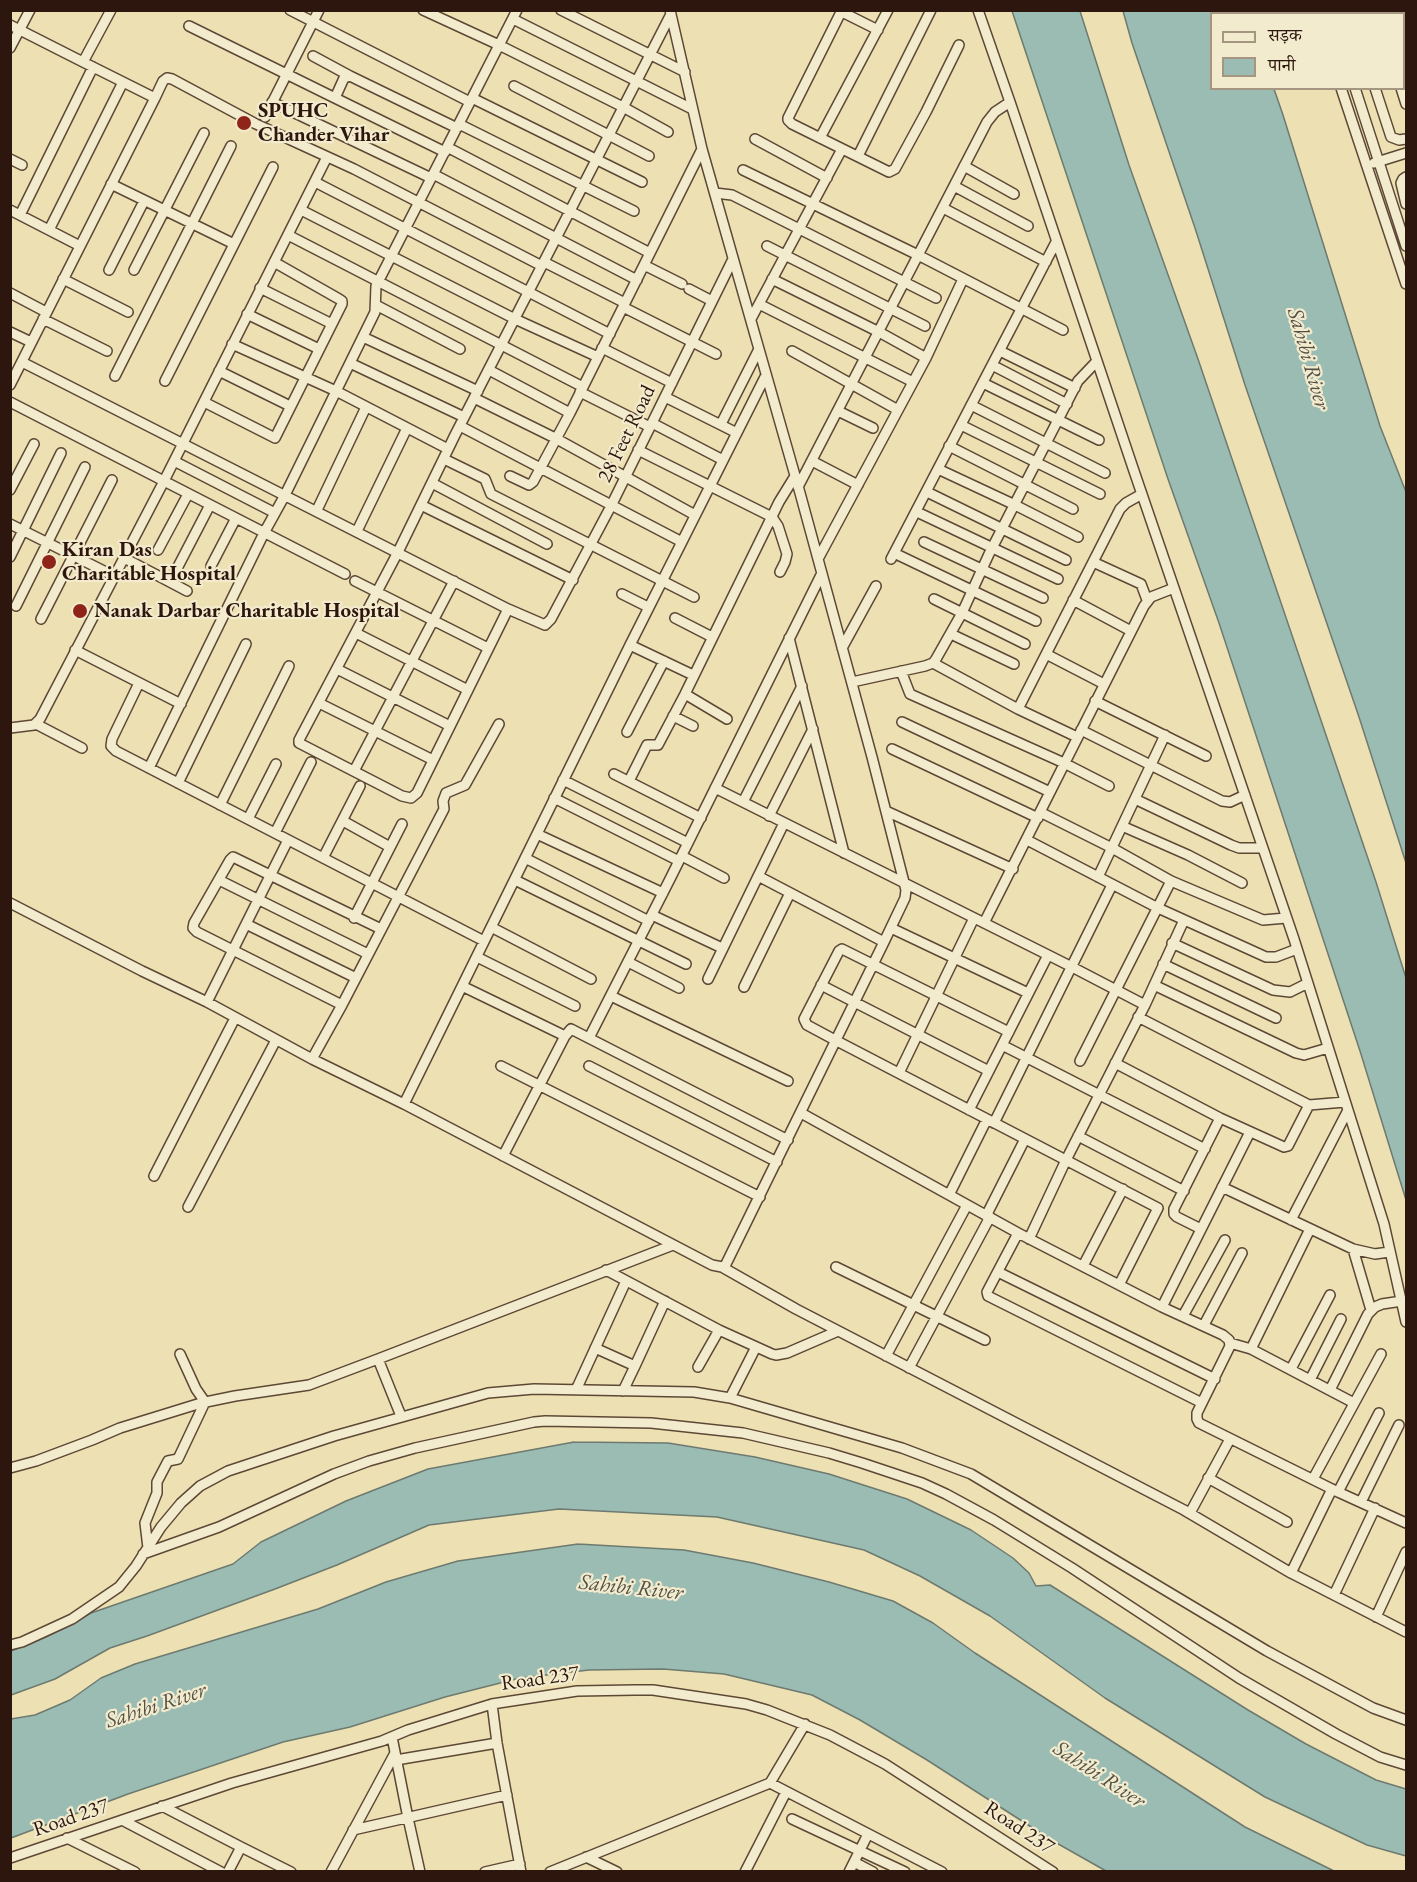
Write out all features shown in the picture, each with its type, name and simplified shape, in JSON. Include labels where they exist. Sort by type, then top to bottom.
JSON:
[{"type":"street","points":[[10,48],[15,28],[30,10]]},
{"type":"street","points":[[83,62],[111,10]]},
{"type":"street","points":[[290,10],[471,100],[597,158],[642,182]]},
{"type":"street","points":[[265,117],[319,10]]},
{"type":"street","points":[[423,10],[499,45],[668,132]]},
{"type":"street","points":[[561,10],[685,72]]},
{"type":"street","points":[[820,138],[888,10]]},
{"type":"street","points":[[858,156],[931,10]]},
{"type":"street","points":[[978,10],[1297,949],[1384,1224],[1407,1322]]},
{"type":"street","points":[[878,30],[842,11],[788,118],[792,124],[886,171],[893,171],[926,112],[958,45]]},
{"type":"street","points":[[22,362],[317,510],[357,531],[398,552],[508,609],[417,793],[411,798],[402,796],[299,743],[299,740],[398,552],[670,12]]},
{"type":"street","points":[[670,12],[702,149],[822,573],[906,884],[905,898],[884,942],[730,1259],[722,1267]]},
{"type":"street","points":[[149,768],[375,312],[375,290],[391,256],[515,15],[692,110]]},
{"type":"street","points":[[189,26],[334,98],[446,149],[650,253]]},
{"type":"street","points":[[15,28],[155,98]]},
{"type":"street","points":[[313,56],[350,76],[634,211]]},
{"type":"street","points":[[20,215],[93,67]]},
{"type":"street","points":[[334,98],[344,78],[350,76]]},
{"type":"street","points":[[10,385],[163,81],[167,78],[543,264],[716,354]]},
{"type":"street","points":[[49,230],[123,82]]},
{"type":"street","points":[[514,86],[649,156]]},
{"type":"street","points":[[1342,90],[1407,284]]},
{"type":"street","points":[[1356,90],[1407,246]]},
{"type":"street","points":[[1376,90],[1391,137],[1399,140],[1407,139]]},
{"type":"street","points":[[272,102],[432,176],[637,280]]},
{"type":"street","points":[[798,487],[991,116],[1011,102]]},
{"type":"street","points":[[134,270],[204,132]]},
{"type":"street","points":[[755,139],[827,178]]},
{"type":"street","points":[[115,376],[231,146]]},
{"type":"street","points":[[510,476],[530,485],[541,467],[702,149]]},
{"type":"street","points":[[750,319],[842,149]]},
{"type":"street","points":[[1366,165],[1407,153]]},
{"type":"street","points":[[36,724],[174,462],[327,157]]},
{"type":"street","points":[[10,159],[22,165]]},
{"type":"street","points":[[964,166],[1014,194]]},
{"type":"street","points":[[165,381],[273,167]]},
{"type":"street","points":[[743,170],[918,255],[1063,330]]},
{"type":"street","points":[[1407,177],[1403,178],[1401,183],[1407,204]]},
{"type":"street","points":[[315,182],[610,334]]},
{"type":"street","points":[[111,184],[234,244]]},
{"type":"street","points":[[954,186],[1028,226]]},
{"type":"street","points":[[715,193],[732,195],[936,298]]},
{"type":"street","points":[[109,270],[144,201]]},
{"type":"street","points":[[943,208],[1046,262]]},
{"type":"street","points":[[10,210],[80,246]]},
{"type":"street","points":[[301,210],[514,319],[672,383]]},
{"type":"street","points":[[288,235],[501,345],[582,390],[723,460]]},
{"type":"street","points":[[1036,621],[893,556],[1056,242]]},
{"type":"street","points":[[767,246],[925,326]]},
{"type":"street","name":"28 Feet Road","points":[[508,609],[543,625],[549,623],[611,506],[733,259]]},
{"type":"street","points":[[204,402],[274,438],[332,324],[342,301],[274,262]]},
{"type":"street","points":[[644,265],[712,301]]},
{"type":"street","points":[[63,279],[129,312]]},
{"type":"street","points":[[772,279],[927,358]]},
{"type":"street","points":[[818,559],[927,358],[963,279]]},
{"type":"street","points":[[260,288],[332,324]]},
{"type":"street","points":[[10,293],[107,351]]},
{"type":"street","points":[[759,304],[914,382]]},
{"type":"street","points":[[376,305],[460,349]]},
{"type":"street","points":[[247,314],[319,349]]},
{"type":"street","points":[[10,332],[31,342]]},
{"type":"street","points":[[363,337],[476,394],[696,515]]},
{"type":"street","points":[[232,344],[336,391],[448,449]]},
{"type":"street","points":[[721,424],[759,349]]},
{"type":"street","points":[[792,351],[898,410]]},
{"type":"street","points":[[1000,351],[1075,388]]},
{"type":"street","points":[[933,663],[962,613],[982,569],[1075,388],[1083,375],[1097,361]]},
{"type":"street","points":[[350,363],[464,417]]},
{"type":"street","points":[[992,365],[1067,404]]},
{"type":"street","points":[[489,370],[570,413]]},
{"type":"street","points":[[219,371],[290,406]]},
{"type":"street","points":[[404,1104],[648,607],[766,375]]},
{"type":"street","points":[[983,383],[1099,440]]},
{"type":"street","points":[[665,396],[737,433]]},
{"type":"street","points":[[10,402],[345,574]]},
{"type":"street","points":[[971,405],[1105,473]]},
{"type":"street","points":[[317,510],[366,407]]},
{"type":"street","points":[[838,411],[873,428]]},
{"type":"street","points":[[961,425],[1100,494]]},
{"type":"street","points":[[460,426],[682,542]]},
{"type":"street","points":[[357,531],[407,428]]},
{"type":"street","points":[[10,490],[34,444]]},
{"type":"street","points":[[950,446],[1073,509]]},
{"type":"street","points":[[638,450],[772,517],[778,526],[787,554],[780,572]]},
{"type":"street","points":[[10,557],[61,453]]},
{"type":"street","points":[[444,459],[485,479],[491,494],[694,597]]},
{"type":"street","points":[[812,460],[858,485]]},
{"type":"street","points":[[174,462],[275,513]]},
{"type":"street","points":[[16,606],[85,467]]},
{"type":"street","points":[[938,469],[1078,537]]},
{"type":"street","points":[[629,781],[647,745],[658,745],[674,716],[772,517],[795,476]]},
{"type":"street","points":[[42,619],[112,480]]},
{"type":"street","points":[[432,483],[547,544]]},
{"type":"street","points":[[927,492],[1066,560]]},
{"type":"street","points":[[158,550],[188,494]]},
{"type":"street","points":[[1018,709],[1120,509],[1142,494]]},
{"type":"street","points":[[170,582],[210,505]]},
{"type":"street","points":[[421,505],[573,580]]},
{"type":"street","points":[[917,512],[1058,579]]},
{"type":"street","points":[[211,566],[236,518]]},
{"type":"street","points":[[10,524],[114,576]]},
{"type":"street","points":[[924,542],[1043,598]]},
{"type":"street","points":[[124,558],[187,591]]},
{"type":"street","points":[[1093,562],[1141,584],[1147,600]]},
{"type":"street","points":[[590,1038],[822,573]]},
{"type":"street","points":[[355,581],[488,648]]},
{"type":"street","points":[[354,771],[454,581]]},
{"type":"street","points":[[842,648],[876,586]]},
{"type":"street","points":[[984,923],[1147,600],[1174,588]]},
{"type":"street","points":[[622,594],[648,607]]},
{"type":"street","points":[[934,599],[1025,644]]},
{"type":"street","points":[[1073,600],[1131,631]]},
{"type":"street","points":[[675,618],[712,637]]},
{"type":"street","points":[[356,633],[468,690]]},
{"type":"street","points":[[951,634],[1014,664]]},
{"type":"street","points":[[789,638],[844,854]]},
{"type":"street","points":[[178,783],[246,644]]},
{"type":"street","points":[[630,645],[693,675]]},
{"type":"street","points":[[75,650],[181,704]]},
{"type":"street","points":[[1046,654],[1104,684]]},
{"type":"street","points":[[627,732],[664,661]]},
{"type":"street","points":[[852,682],[933,663],[1018,709],[1151,765],[1222,801],[1230,802],[1245,795]]},
{"type":"street","points":[[220,805],[289,666]]},
{"type":"street","points":[[337,669],[450,726]]},
{"type":"street","points":[[901,671],[910,694],[1064,763],[1109,786]]},
{"type":"street","points":[[139,683],[112,739],[111,746],[116,751],[484,941]]},
{"type":"street","points":[[743,802],[802,686]]},
{"type":"street","points":[[685,694],[727,718]]},
{"type":"street","points":[[1095,701],[1206,756]]},
{"type":"street","points":[[319,703],[433,760]]},
{"type":"street","points":[[674,716],[693,726]]},
{"type":"street","points":[[902,722],[1050,792]]},
{"type":"street","points":[[10,733],[10,728],[36,724],[82,748]]},
{"type":"street","points":[[312,1059],[444,809],[443,801],[446,793],[465,785],[499,724]]},
{"type":"street","points":[[769,816],[813,729]]},
{"type":"street","points":[[1098,877],[1165,735]]},
{"type":"street","points":[[892,749],[1112,848],[1171,881],[1263,920],[1286,918]]},
{"type":"street","points":[[275,833],[311,762]]},
{"type":"street","points":[[248,819],[276,764]]},
{"type":"street","points":[[614,774],[701,818]]},
{"type":"street","points":[[563,780],[688,843]]},
{"type":"street","points":[[323,858],[360,786]]},
{"type":"street","points":[[715,788],[1145,1005]]},
{"type":"street","points":[[554,798],[724,878]]},
{"type":"street","points":[[1135,799],[1231,845],[1239,848],[1263,848]]},
{"type":"street","points":[[886,811],[1013,869]]},
{"type":"street","points":[[343,821],[390,847]]},
{"type":"street","points":[[708,979],[784,823]]},
{"type":"street","points":[[354,918],[402,824]]},
{"type":"street","points":[[1122,826],[1188,855],[1242,883]]},
{"type":"street","points":[[537,834],[663,893]]},
{"type":"street","points":[[207,1002],[288,840]]},
{"type":"street","points":[[1027,840],[1158,908],[1266,957],[1276,957],[1297,949]]},
{"type":"street","points":[[342,1005],[197,932],[193,928],[194,923],[233,857],[354,918],[381,929]]},
{"type":"street","points":[[525,858],[650,918],[722,948]]},
{"type":"street","points":[[758,876],[884,942]]},
{"type":"street","points":[[514,879],[686,964]]},
{"type":"street","points":[[219,880],[368,954]]},
{"type":"street","points":[[1080,1061],[1171,881]]},
{"type":"street","points":[[949,1195],[1026,1058],[1112,885]]},
{"type":"street","points":[[744,987],[790,893]]},
{"type":"street","points":[[10,903],[207,1002],[312,1059],[404,1104],[712,1265],[722,1267],[796,1309],[1190,1513],[1291,1573],[1407,1632]]},
{"type":"street","points":[[898,1073],[974,918]]},
{"type":"street","points":[[1029,1239],[1066,1160],[1145,1005],[1184,920]]},
{"type":"street","points":[[246,924],[356,978]]},
{"type":"street","points":[[491,927],[591,979]]},
{"type":"street","points":[[891,927],[1028,993]]},
{"type":"street","points":[[1172,943],[1273,990],[1290,992],[1308,983]]},
{"type":"street","points":[[1008,1032],[873,964],[840,950],[804,1021],[807,1025],[835,1040],[1158,1208],[1157,1214],[1119,1285]]},
{"type":"street","points":[[969,1110],[1048,955]]},
{"type":"street","points":[[477,957],[575,1006]]},
{"type":"street","points":[[628,962],[679,988]]},
{"type":"street","points":[[1163,964],[1276,1018]]},
{"type":"street","points":[[821,985],[989,1071]]},
{"type":"street","points":[[1154,985],[1296,1053],[1304,1055],[1328,1048]]},
{"type":"street","points":[[462,986],[565,1036]]},
{"type":"street","points":[[611,996],[788,1081]]},
{"type":"street","points":[[1138,1017],[1309,1105],[1347,1106]]},
{"type":"street","points":[[154,1176],[235,1018]]},
{"type":"street","points":[[503,1156],[565,1036],[571,1029],[788,1140]]},
{"type":"street","points":[[189,1207],[276,1040]]},
{"type":"street","points":[[1002,1045],[1205,1149]]},
{"type":"street","points":[[1115,1063],[1220,1118],[1286,1147],[1309,1105]]},
{"type":"street","points":[[501,1066],[760,1197]]},
{"type":"street","points":[[589,1066],[777,1162]]},
{"type":"street","points":[[1292,1220],[1347,1106]]},
{"type":"street","points":[[801,1113],[1029,1239],[1162,1307],[1223,1335],[1230,1343],[1251,1349],[1354,1403]]},
{"type":"street","points":[[1201,1229],[1177,1217],[1174,1209],[1220,1118]]},
{"type":"street","points":[[1162,1307],[1250,1132]]},
{"type":"street","points":[[1078,1136],[1184,1191]]},
{"type":"street","points":[[909,1368],[988,1216],[1025,1138]]},
{"type":"street","points":[[1222,1186],[1353,1249],[1365,1253],[1389,1252]]},
{"type":"street","points":[[1083,1266],[1123,1189]]},
{"type":"street","points":[[886,1356],[967,1205]]},
{"type":"street","points":[[1251,1349],[1310,1229]]},
{"type":"street","points":[[1018,1233],[987,1292],[990,1298],[1202,1403]]},
{"type":"street","points":[[1184,1316],[1225,1240]]},
{"type":"street","points":[[10,1468],[36,1461],[120,1428],[205,1402],[309,1385],[673,1245]]},
{"type":"street","points":[[1353,1249],[1371,1310]]},
{"type":"street","points":[[1204,1326],[1242,1253]]},
{"type":"street","points":[[836,1267],[985,1340]]},
{"type":"street","points":[[606,1270],[719,1330],[772,1354],[781,1355],[838,1331]]},
{"type":"street","points":[[998,1272],[1215,1379]]},
{"type":"street","points":[[576,1390],[626,1281]]},
{"type":"street","points":[[1291,1369],[1330,1295]]},
{"type":"street","points":[[623,1391],[665,1301]]},
{"type":"street","points":[[1330,1390],[1371,1310],[1402,1301]]},
{"type":"street","points":[[1310,1380],[1341,1319]]},
{"type":"street","points":[[698,1367],[719,1330]]},
{"type":"street","points":[[1230,1343],[1196,1416],[1199,1423],[1407,1523]]},
{"type":"street","points":[[730,1398],[756,1347]]},
{"type":"street","points":[[595,1348],[635,1366]]},
{"type":"street","points":[[180,1354],[196,1389],[205,1402]]},
{"type":"street","points":[[1313,1479],[1381,1354]]},
{"type":"street","points":[[378,1359],[401,1416]]},
{"type":"street","points":[[10,1645],[59,1626],[87,1610],[119,1587],[161,1527],[181,1503],[200,1486],[220,1474],[401,1416],[488,1393],[525,1390],[694,1392],[730,1398],[902,1448],[971,1474],[1267,1651],[1373,1708],[1407,1720]]},
{"type":"street","points":[[146,1551],[145,1523],[157,1493],[157,1482],[168,1461],[177,1459],[205,1402]]},
{"type":"street","points":[[1291,1573],[1378,1413]]},
{"type":"street","points":[[146,1551],[219,1527],[334,1474],[369,1461],[415,1448],[534,1422],[621,1422],[733,1431],[830,1453],[914,1480],[946,1494],[994,1520],[1072,1568],[1239,1678],[1380,1757],[1407,1765]]},
{"type":"street","points":[[1361,1502],[1399,1425]]},
{"type":"street","points":[[1190,1513],[1230,1439]]},
{"type":"street","points":[[1208,1478],[1287,1522]]},
{"type":"street","points":[[1334,1595],[1375,1508]]},
{"type":"street","points":[[1376,1617],[1407,1552]]},
{"type":"street","name":"Road 237","points":[[10,1858],[232,1783],[392,1737],[492,1704],[577,1691],[652,1690],[746,1704],[805,1724],[885,1764],[1053,1872]]},
{"type":"street","points":[[485,1872],[520,1868],[492,1704]]},
{"type":"street","points":[[550,1872],[770,1783],[805,1724]]},
{"type":"street","points":[[392,1737],[420,1872]]},
{"type":"street","points":[[395,1756],[497,1743]]},
{"type":"street","points":[[331,1872],[395,1756]]},
{"type":"street","points":[[770,1783],[942,1872]]},
{"type":"street","points":[[749,1870],[786,1792]]},
{"type":"street","points":[[353,1830],[507,1795]]},
{"type":"street","points":[[162,1806],[291,1872]]},
{"type":"street","points":[[792,1819],[904,1872]]},
{"type":"street","points":[[122,1820],[221,1872]]},
{"type":"street","points":[[849,1872],[868,1833]]},
{"type":"street","points":[[67,1838],[135,1872]]},
{"type":"street","points":[[228,1872],[241,1847]]},
{"type":"street","points":[[586,1857],[617,1872]]},
{"type":"street","points":[[854,1862],[873,1872]]},
{"type":"water","points":[[1012,11],[1080,11],[1129,165],[1198,359],[1376,882],[1406,978],[1406,1200],[1360,1051],[1219,623],[1168,479]]},
{"type":"water","name":"Sahibi River","points":[[1123,11],[1247,11],[1210,12],[1210,90],[1274,90],[1283,115],[1380,426],[1406,492],[1406,863],[1358,714],[1245,385]]},
{"type":"water","points":[[574,1442],[668,1443],[755,1457],[829,1474],[907,1499],[971,1530],[1013,1558],[1029,1573],[1036,1586],[1050,1585],[1306,1744],[1376,1780],[1406,1789],[1406,1856],[1367,1845],[1265,1797],[1105,1698],[990,1616],[920,1576],[864,1550],[717,1517],[559,1509],[429,1525],[275,1589],[110,1648],[55,1679],[11,1695],[11,1651],[46,1637],[91,1613],[233,1564],[261,1542],[346,1501],[428,1469]]},
{"type":"water","name":"Sahibi River","points":[[578,1544],[684,1550],[753,1563],[893,1601],[933,1623],[975,1653],[1245,1827],[1334,1871],[1106,1871],[1053,1841],[927,1760],[860,1720],[812,1695],[724,1674],[663,1669],[589,1670],[520,1678],[445,1697],[350,1727],[283,1742],[128,1794],[11,1838],[11,1719],[35,1715],[70,1700],[101,1678],[135,1664],[318,1609],[386,1582],[458,1561]]},
{"type":"place","name":"SPUHC Chander Vihar","points":[[244,123]]},
{"type":"place","name":"Kiran Das Charitable Hospital","points":[[49,562]]},
{"type":"place","name":"Nanak Darbar Charitable Hospital","points":[[80,611]]}]
